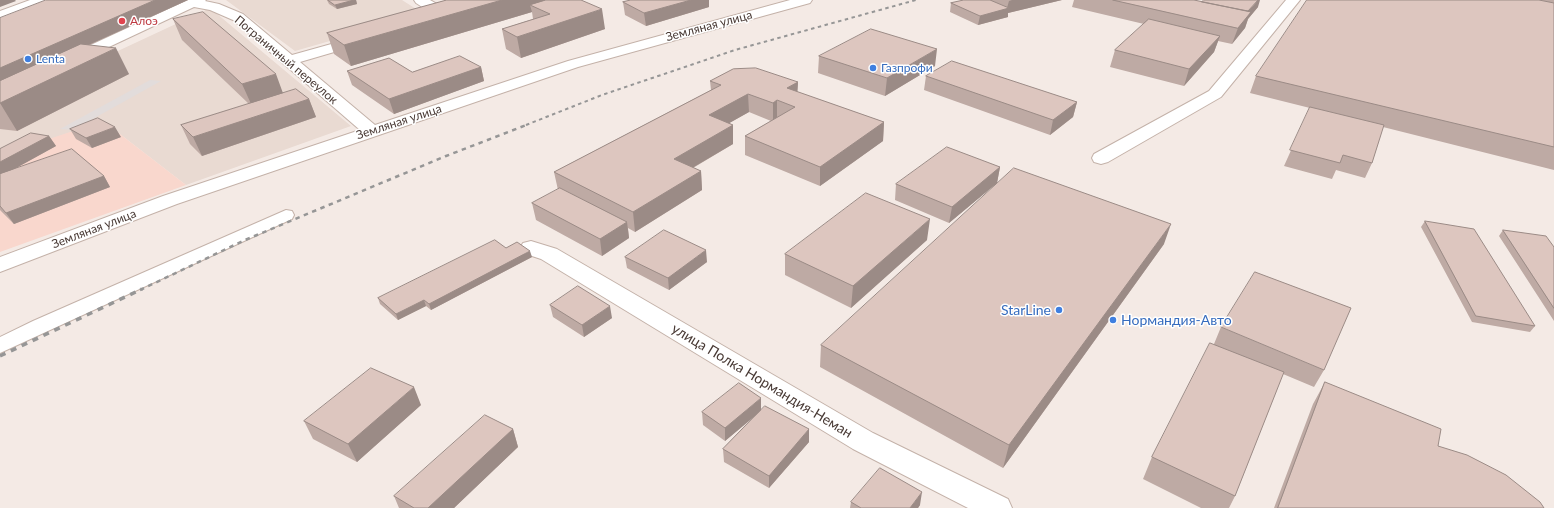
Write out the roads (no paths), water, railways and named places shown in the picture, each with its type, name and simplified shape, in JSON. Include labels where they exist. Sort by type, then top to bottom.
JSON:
[{"type":"street","points":[[0,16],[42,0]]},
{"type":"street","points":[[422,0],[446,15]]},
{"type":"street","name":"Земляная улица","points":[[0,265],[170,200],[573,64],[805,0]]},
{"type":"street","points":[[1101,158],[1215,94],[1293,0]]},
{"type":"street","points":[[57,66],[196,1]]},
{"type":"street","name":"Пограничный переулок","points":[[196,1],[238,17],[372,132]]},
{"type":"street","points":[[431,20],[461,11]]},
{"type":"street","points":[[288,60],[371,37]]},
{"type":"street","points":[[0,346],[40,326],[286,214]]},
{"type":"street","name":"улица Полка Нормандия-Неман","points":[[531,248],[549,254],[863,441],[997,508]]},
{"type":"railway","points":[[526,125],[602,95],[735,50],[916,0]]},
{"type":"railway","points":[[140,290],[245,240],[446,156],[529,124]]},
{"type":"railway","points":[[0,356],[142,289]]},
{"type":"place","name":"Алоэ","points":[[122,21]]},
{"type":"place","name":"Lenta","points":[[28,59]]},
{"type":"place","name":"Газпрофи","points":[[873,68]]},
{"type":"place","name":"StarLine","points":[[1059,310]]},
{"type":"place","name":"Нормандия-Авто","points":[[1113,320]]}]
